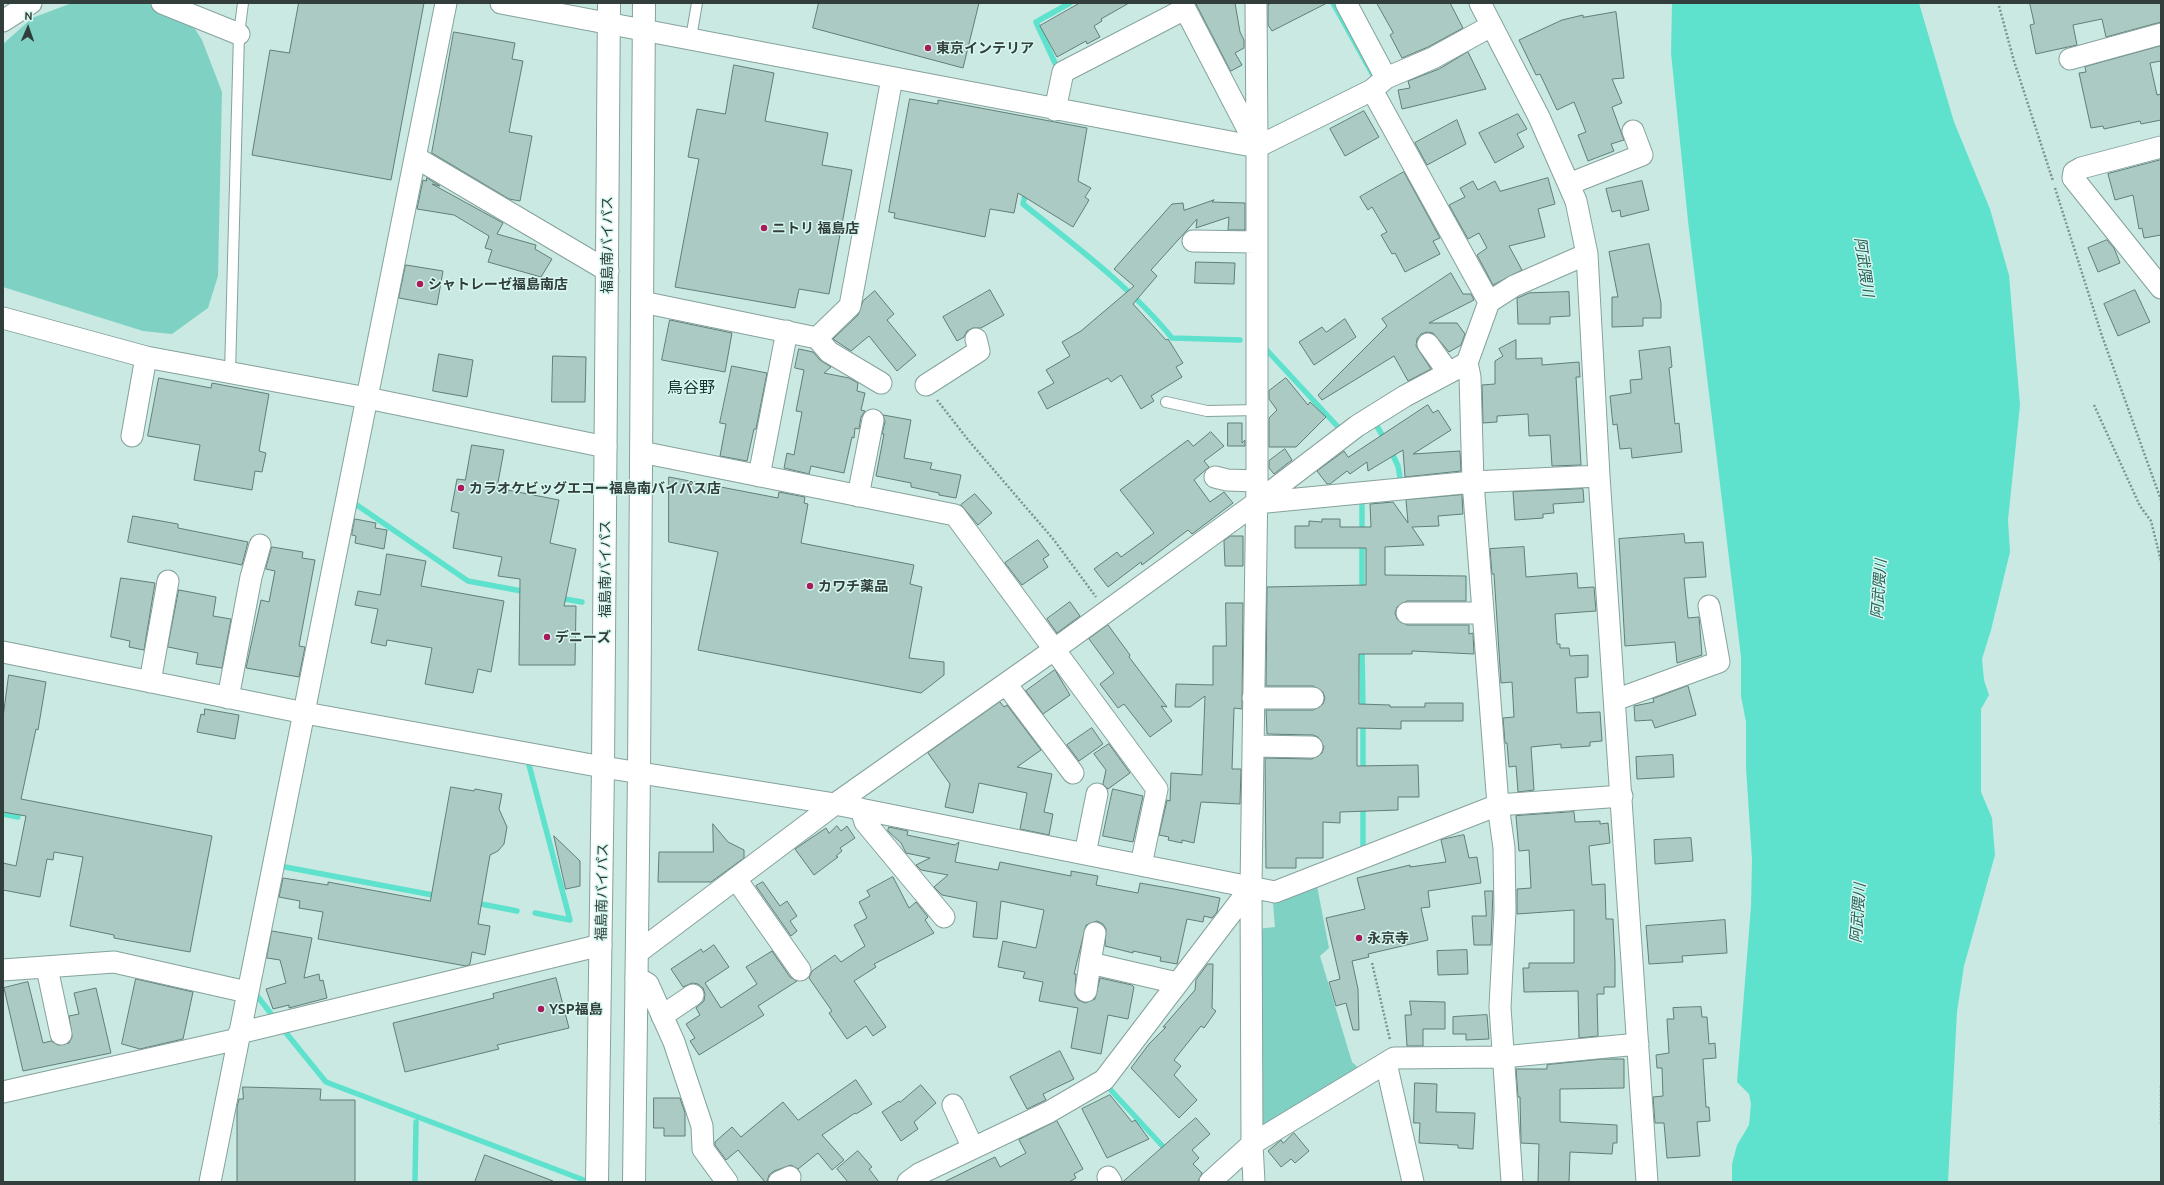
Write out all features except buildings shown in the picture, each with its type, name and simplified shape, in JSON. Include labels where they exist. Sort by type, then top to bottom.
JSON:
[{"type":"highway","points":[[634,1182],[639,772],[644,3]]},
{"type":"highway","name":"福島南バイパス","points":[[597,1182],[603,767],[609,13]]},
{"type":"street","points":[[3,21],[31,3]]},
{"type":"street","points":[[162,3],[239,34]]},
{"type":"street","points":[[210,1182],[238,1036],[305,713],[446,3]]},
{"type":"street","points":[[501,3],[609,13],[643,29],[1056,110],[1257,147],[1433,58],[1491,26]]},
{"type":"street","points":[[1254,1182],[1252,1144],[1251,887],[1257,481],[1256,3]]},
{"type":"street","points":[[1346,3],[1379,84],[1488,302]]},
{"type":"street","points":[[1480,3],[1539,116],[1569,184],[1576,201],[1587,254],[1599,476],[1622,796],[1647,1182]]},
{"type":"street","points":[[1056,110],[1063,72],[1184,6],[1257,147]]},
{"type":"street","points":[[2070,59],[2161,34]]},
{"type":"street","points":[[817,338],[850,306],[892,78]]},
{"type":"street","points":[[1569,184],[1642,155],[1633,131]]},
{"type":"street","points":[[2161,147],[2081,168],[2074,172],[2073,178],[2161,288]]},
{"type":"street","points":[[415,157],[608,271]]},
{"type":"street","points":[[1193,241],[1256,242]]},
{"type":"street","points":[[1512,1182],[1502,1057],[1500,1007],[1505,911],[1504,848],[1498,805],[1483,613],[1473,482],[1470,377],[1467,364],[1488,302],[1514,286],[1587,254]]},
{"type":"street","points":[[642,302],[817,338],[829,352],[881,382]]},
{"type":"street","points":[[3,318],[146,357],[367,398],[606,447]]},
{"type":"street","points":[[759,476],[787,332]]},
{"type":"street","points":[[926,385],[979,351],[976,339]]},
{"type":"street","points":[[1428,344],[1448,372]]},
{"type":"street","points":[[132,436],[146,357]]},
{"type":"street","points":[[637,953],[835,804],[1055,649],[1256,503],[1357,426],[1405,396],[1448,372],[1467,364]]},
{"type":"street","points":[[858,496],[873,420]]},
{"type":"street","points":[[641,452],[955,516],[1055,649],[1157,789],[1141,865]]},
{"type":"street","points":[[1256,503],[1473,482],[1599,476]]},
{"type":"street","points":[[1214,477],[1227,480],[1257,481]]},
{"type":"street","points":[[228,698],[251,577],[260,545]]},
{"type":"street","points":[[150,682],[168,581]]},
{"type":"street","points":[[1615,700],[1719,662],[1709,606]]},
{"type":"street","points":[[1407,613],[1483,613]]},
{"type":"street","points":[[3,652],[305,713],[603,767],[835,804],[1275,892],[1498,805],[1622,796]]},
{"type":"street","points":[[1006,684],[1073,773]]},
{"type":"street","points":[[1254,698],[1313,698]]},
{"type":"street","points":[[1253,746],[1312,746]]},
{"type":"street","points":[[1085,854],[1097,794]]},
{"type":"street","points":[[861,809],[865,822],[944,917]]},
{"type":"street","points":[[736,878],[800,970]]},
{"type":"street","points":[[908,1182],[919,1174],[1049,1112],[1104,1080],[1251,887]]},
{"type":"street","points":[[1086,991],[1095,933]]},
{"type":"street","points":[[3,1092],[238,1036],[601,945]]},
{"type":"street","points":[[3,970],[114,962],[247,992]]},
{"type":"street","points":[[1090,964],[1177,983]]},
{"type":"street","points":[[47,968],[61,1034]]},
{"type":"street","points":[[636,977],[648,984],[662,1016],[678,1040],[702,1126],[703,1149],[727,1182]]},
{"type":"street","points":[[662,1016],[693,996]]},
{"type":"street","points":[[1210,1182],[1252,1144],[1390,1061],[1502,1057],[1638,1044]]},
{"type":"street","points":[[1390,1061],[1413,1182]]},
{"type":"street","points":[[953,1105],[972,1148]]},
{"type":"lane","points":[[230,373],[239,34],[243,3]]},
{"type":"lane","points":[[691,38],[697,3]]},
{"type":"lane","points":[[1166,402],[1207,411],[1257,410]]},
{"type":"path","points":[[2000,6],[2014,61],[2102,336],[2161,500]]},
{"type":"path","points":[[926,385],[969,441],[1054,540],[1107,611]]},
{"type":"path","points":[[2094,405],[2140,506],[2151,521],[2161,562]]},
{"type":"path","points":[[1372,963],[1390,1061]]},
{"type":"path","points":[[2161,1086],[2161,1124]]},
{"type":"shaded area","points":[[72,3],[148,3],[179,19],[195,29],[202,40],[222,92],[218,276],[208,308],[172,334],[143,331],[3,287],[3,44],[32,18]]},
{"type":"shaded area","points":[[1317,886],[1329,948],[1320,956],[1352,1062],[1362,1071],[1265,1131],[1258,1126],[1257,929],[1275,927],[1273,903]]},
{"type":"water","name":"阿武隈川","points":[[1672,3],[1919,3],[1954,122],[1990,209],[2009,275],[2020,405],[2008,520],[2010,552],[1991,630],[1982,659],[1984,680],[1989,695],[1981,709],[1981,792],[1992,818],[1995,855],[1964,966],[1957,1012],[1948,1182],[1732,1182],[1732,1164],[1737,1145],[1749,1125],[1751,1104],[1749,1094],[1737,1082],[1751,906],[1752,860],[1746,767],[1746,722],[1741,696],[1741,657],[1688,221],[1671,53]]},
{"type":"waterway","points":[[1055,63],[1036,22],[1070,3]]},
{"type":"waterway","points":[[1333,3],[1374,77]]},
{"type":"waterway","points":[[1026,190],[1023,204],[1082,251],[1120,284],[1139,302],[1172,338],[1240,340]]},
{"type":"waterway","points":[[1263,346],[1339,428]]},
{"type":"waterway","points":[[1374,421],[1385,440]]},
{"type":"waterway","points":[[1390,449],[1398,466],[1401,483]]},
{"type":"waterway","points":[[351,501],[468,581],[527,592]]},
{"type":"waterway","points":[[1362,501],[1362,533]]},
{"type":"waterway","points":[[1362,542],[1362,591]]},
{"type":"waterway","points":[[559,598],[582,602]]},
{"type":"waterway","points":[[1362,648],[1363,711]]},
{"type":"waterway","points":[[1363,722],[1363,773]]},
{"type":"waterway","points":[[529,765],[570,920],[535,913]]},
{"type":"waterway","points":[[1363,804],[1363,847]]},
{"type":"waterway","points":[[3,814],[18,817]]},
{"type":"waterway","points":[[280,866],[438,896]]},
{"type":"waterway","points":[[476,903],[517,911]]},
{"type":"waterway","points":[[255,993],[275,1019]]},
{"type":"waterway","points":[[282,1028],[326,1082],[589,1182]]},
{"type":"waterway","points":[[1107,1086],[1168,1152]]},
{"type":"waterway","points":[[415,1182],[416,1122]]},
{"type":"place","name":"東京インテリア","points":[[928,48]]},
{"type":"place","name":"ニトリ 福島店","points":[[764,228]]},
{"type":"place","name":"シャトレーゼ福島南店","points":[[420,284]]},
{"type":"place","name":"カラオケビッグエコー福島南バイパス店","points":[[461,488]]},
{"type":"place","name":"カワチ薬品","points":[[810,586]]},
{"type":"place","name":"デニーズ","points":[[547,637]]},
{"type":"place","name":"永京寺","points":[[1359,938]]},
{"type":"place","name":"YSP福島","points":[[541,1009]]},
{"type":"district","name":"鳥谷野","points":[[691,388]]}]
